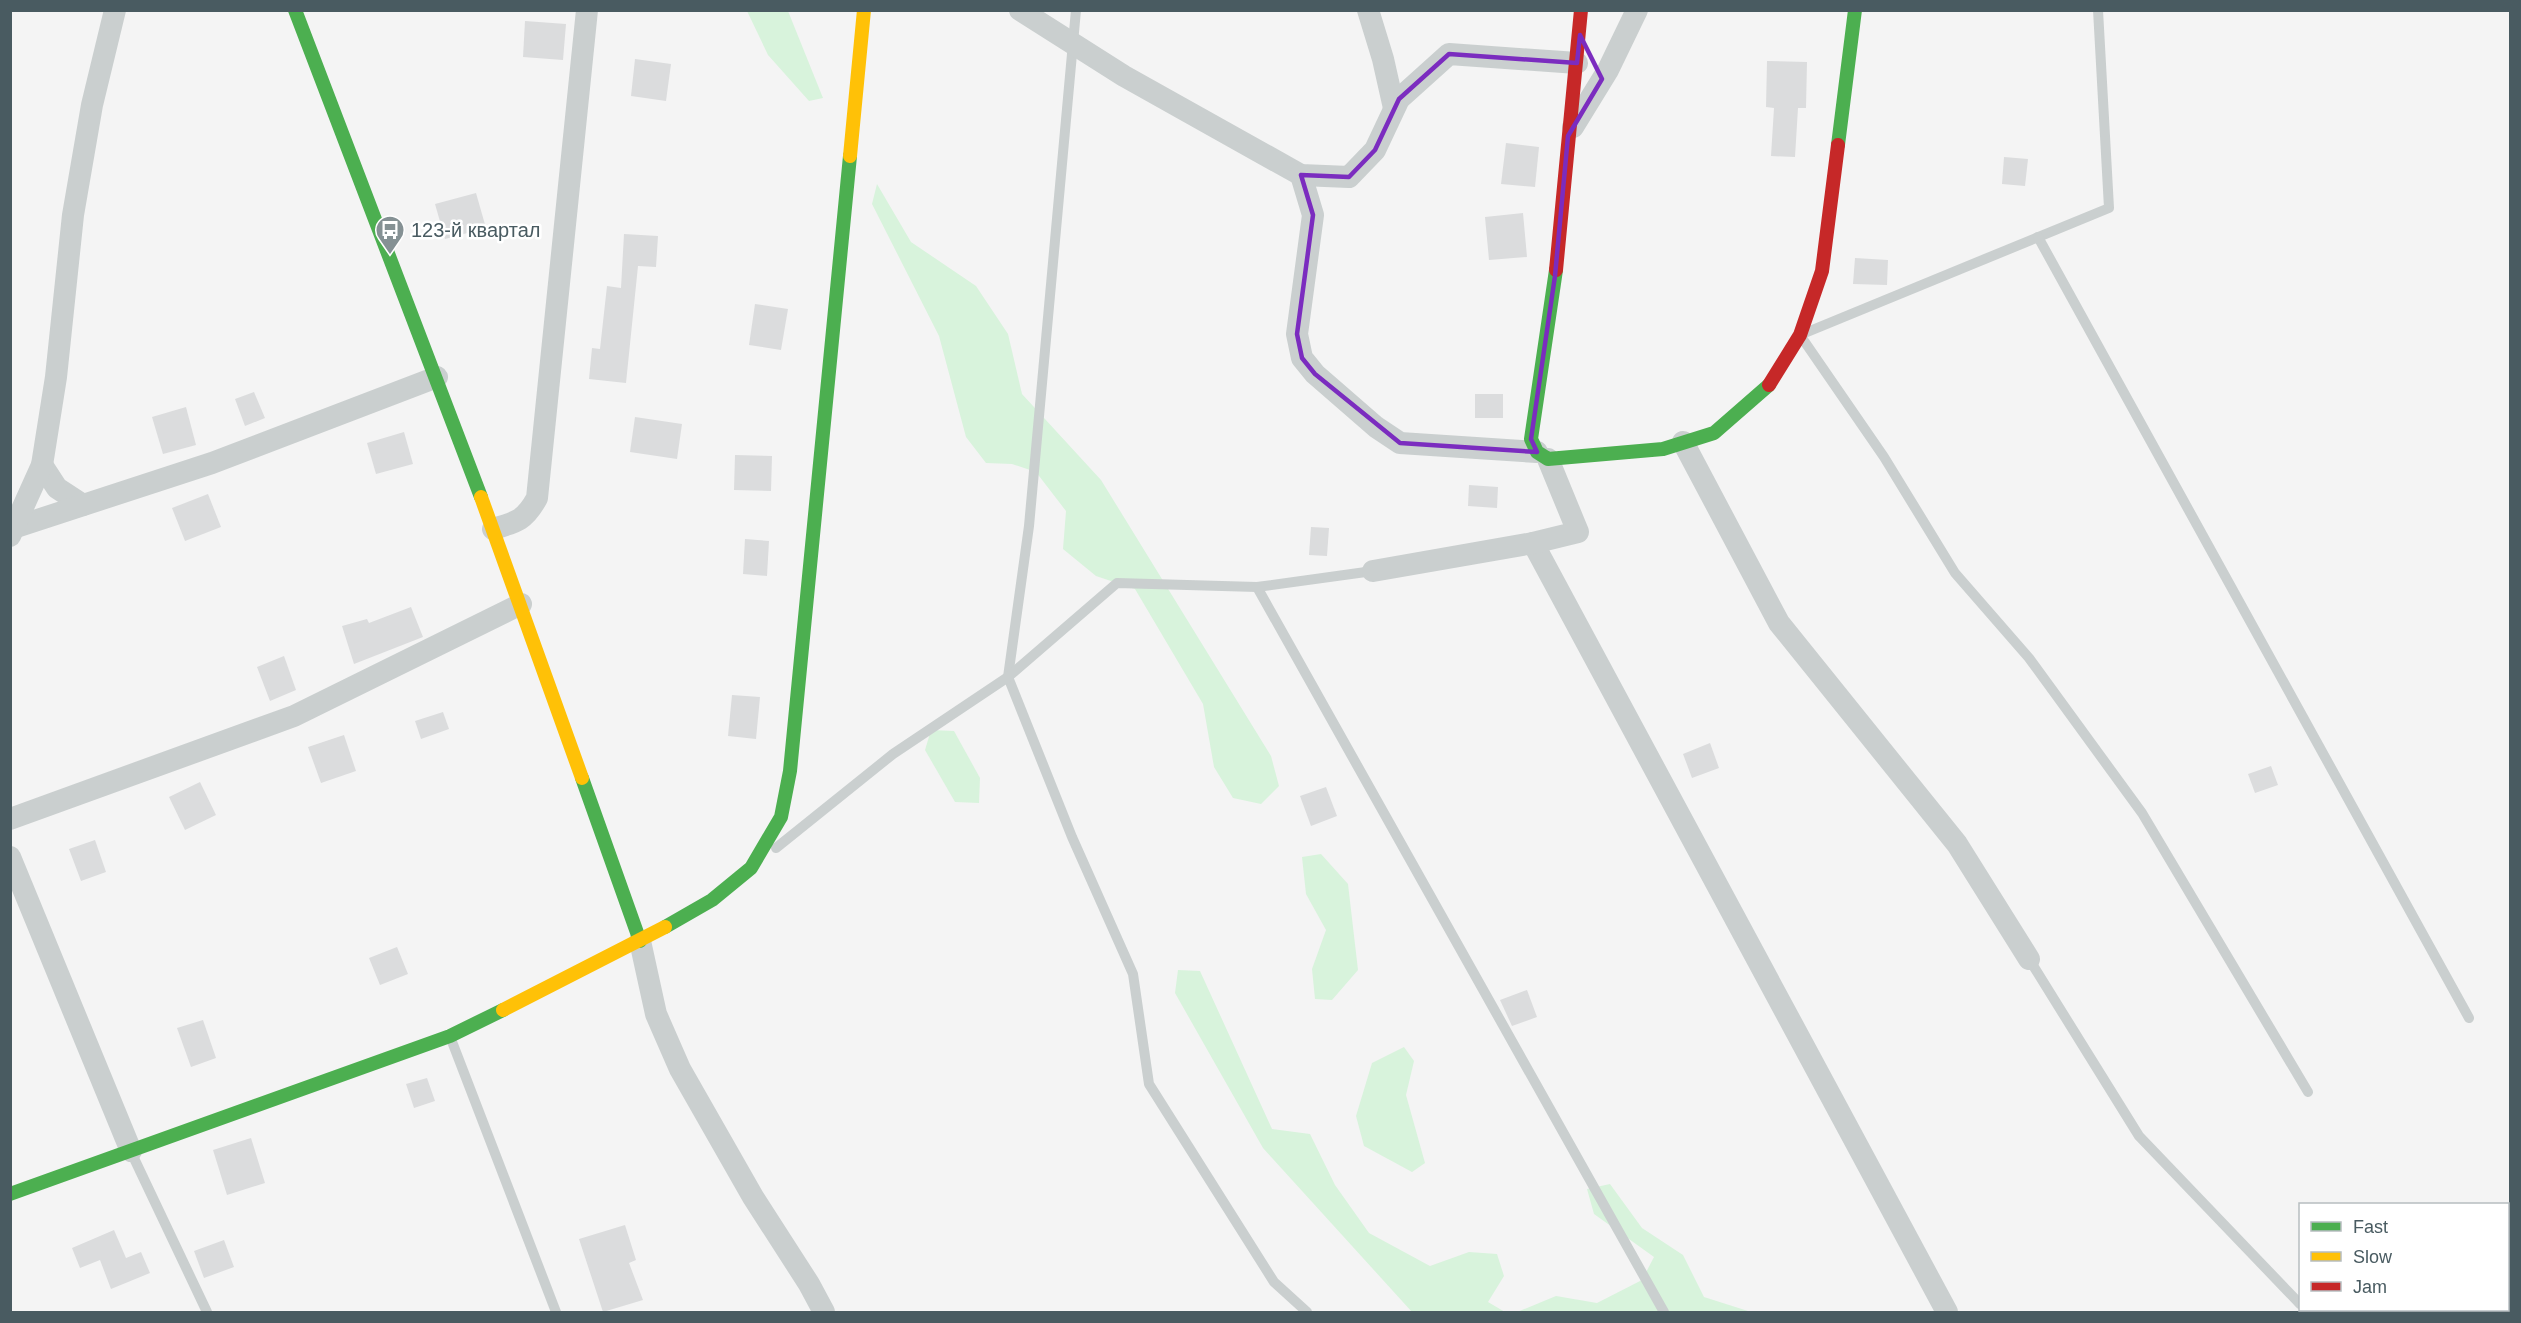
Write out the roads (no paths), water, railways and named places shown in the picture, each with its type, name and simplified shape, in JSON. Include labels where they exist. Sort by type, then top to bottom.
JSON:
[{"type":"street","points":[[13,531],[42,465],[56,377],[73,215],[92,105],[115,10]]},
{"type":"street","points":[[294,10],[494,529],[640,941],[656,1014],[680,1069],[753,1197],[824,1312]]},
{"type":"street","points":[[494,529],[520,520],[530,511],[537,498],[587,10]]},
{"type":"street","points":[[10,1194],[450,1036],[640,941],[712,900],[751,868],[781,818],[790,771],[864,10]]},
{"type":"street","points":[[1368,10],[1383,59],[1394,108]]},
{"type":"street","points":[[1372,571],[1533,543],[1578,532],[1542,455],[1532,439],[1555,276],[1581,10]]},
{"type":"street","points":[[1568,136],[1602,79],[1637,10]]},
{"type":"street","points":[[1301,175],[1313,215],[1297,334],[1302,358],[1315,374],[1376,427],[1400,443],[1542,455],[1663,449],[1714,433],[1767,388],[1800,335],[1822,272],[1855,10]]},
{"type":"street","points":[[1027,14],[1073,45],[1301,175],[1349,177],[1375,150],[1399,99],[1449,54],[1577,63]]},
{"type":"street","points":[[1580,35],[1602,79]]},
{"type":"street","points":[[13,531],[83,505],[212,463],[437,377]]},
{"type":"street","points":[[1683,442],[1779,623],[1957,844],[2029,958]]},
{"type":"street","points":[[42,465],[57,488],[83,505]]},
{"type":"street","points":[[1533,543],[1947,1312]]},
{"type":"street","points":[[10,819],[294,716],[521,604]]},
{"type":"street","points":[[10,857],[131,1151]]},
{"type":"lane","points":[[1076,10],[1029,526],[1008,677],[1072,837],[1133,974],[1149,1084],[1275,1282],[1307,1312]]},
{"type":"lane","points":[[2098,10],[2109,208],[1800,335],[1884,457],[1955,573],[2029,658],[2142,813],[2308,1092]]},
{"type":"lane","points":[[2038,237],[2469,1018]]},
{"type":"lane","points":[[751,868],[893,754],[1008,677],[1118,583],[1257,587],[1372,571]]},
{"type":"lane","points":[[1257,587],[1664,1312]]},
{"type":"lane","points":[[2029,958],[2139,1136],[2299,1302]]},
{"type":"lane","points":[[450,1036],[556,1312]]},
{"type":"lane","points":[[131,1151],[207,1312]]},
{"type":"place","name":"123-й квартал","points":[[390,256]]}]
